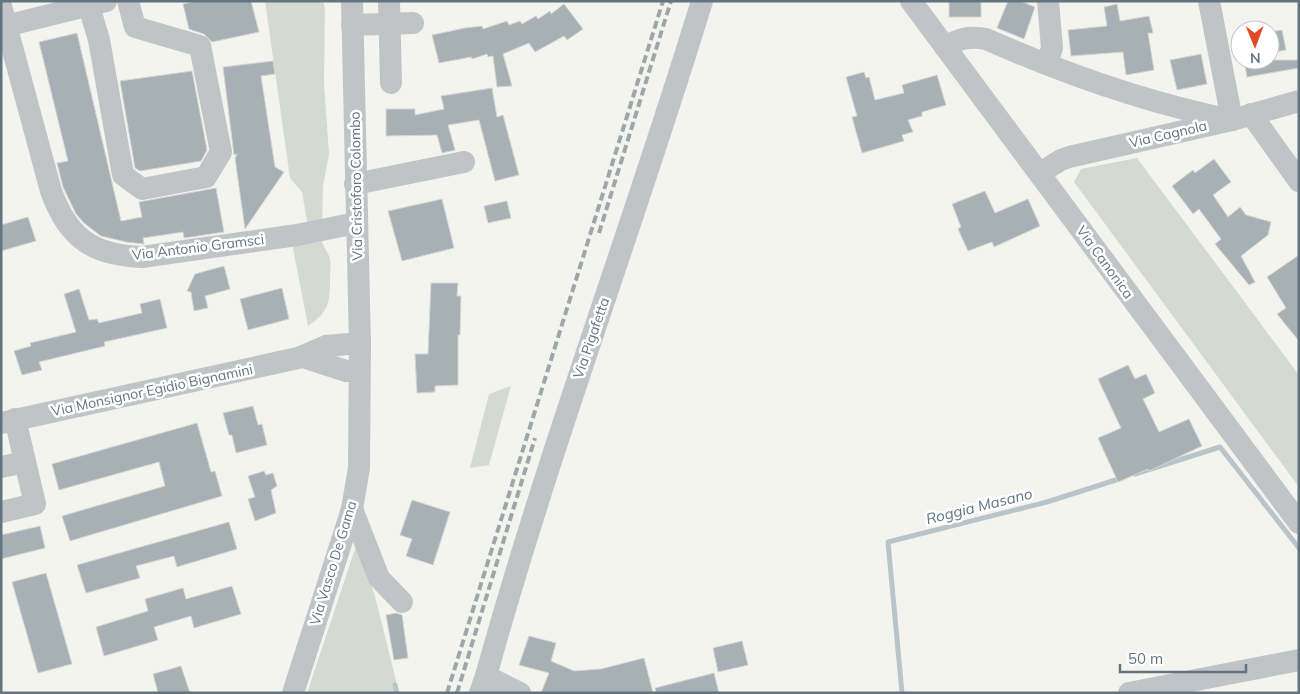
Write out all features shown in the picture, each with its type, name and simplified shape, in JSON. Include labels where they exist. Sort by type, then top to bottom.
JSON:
[{"type":"street","points":[[128,1],[135,27]]},
{"type":"street","name":"Via Cristoforo Colombo","points":[[352,1],[360,372]]},
{"type":"street","points":[[389,1],[391,82]]},
{"type":"street","name":"Via Pigafetta","points":[[520,693],[483,684],[509,593],[574,387],[631,222],[702,1]]},
{"type":"street","name":"Via Canonica","points":[[911,1],[1299,523]]},
{"type":"street","points":[[1047,64],[1052,48],[1048,1]]},
{"type":"street","points":[[1209,1],[1241,117],[1299,181]]},
{"type":"street","points":[[3,19],[98,4],[99,40],[123,175],[142,189],[206,177],[221,152],[200,46],[135,27],[99,40]]},
{"type":"street","name":"Via Antonio Gramsci","points":[[3,19],[60,214],[74,234],[94,248],[117,256],[142,257],[297,234],[356,223]]},
{"type":"street","points":[[352,25],[413,23]]},
{"type":"street","points":[[945,47],[960,38],[970,36],[986,39],[1047,64],[1148,101],[1241,117]]},
{"type":"street","points":[[1131,143],[1152,130],[1154,111],[1148,101]]},
{"type":"street","name":"Via Cagnola","points":[[1040,173],[1061,160],[1299,102]]},
{"type":"street","points":[[355,184],[464,162]]},
{"type":"street","name":"Via Monsignor Egidio Bignamini","points":[[8,421],[303,357],[326,346],[360,343]]},
{"type":"street","points":[[303,357],[346,371],[360,372]]},
{"type":"street","name":"Via Vasco De Gama","points":[[293,693],[352,509],[359,468],[360,372]]},
{"type":"street","points":[[1,512],[35,504],[25,462],[8,421]]},
{"type":"street","points":[[1,468],[25,462]]},
{"type":"street","points":[[352,509],[378,578],[402,602]]},
{"type":"street","points":[[1129,693],[1299,660]]},
{"type":"shaded area","points":[[265,1],[323,1],[325,8],[324,83],[329,154],[323,186],[322,225],[308,227],[302,192],[290,178]]},
{"type":"shaded area","points":[[1137,158],[1299,375],[1299,487],[1074,182],[1081,169]]},
{"type":"shaded area","points":[[321,237],[330,259],[330,294],[324,311],[308,326],[292,243]]},
{"type":"shaded area","points":[[511,386],[489,465],[470,468],[489,394]]},
{"type":"shaded area","points":[[358,540],[377,604],[399,693],[307,693]]},
{"type":"building","points":[[195,1],[251,1],[259,32],[212,42],[204,34],[189,29],[183,4]]},
{"type":"building","points":[[949,1],[981,1],[981,17],[949,17]]},
{"type":"building","points":[[1008,1],[1020,1],[1035,7],[1024,39],[997,28]]},
{"type":"building","points":[[564,4],[583,29],[567,40],[564,36],[535,52],[529,43],[503,54],[512,86],[497,87],[493,56],[488,57],[487,54],[472,59],[471,57],[439,63],[432,35],[482,26],[483,29],[507,21],[509,25],[520,21],[522,24],[536,16],[538,19],[550,11],[551,14]]},
{"type":"building","points":[[1117,4],[1120,21],[1149,16],[1153,33],[1148,33],[1154,70],[1126,75],[1123,52],[1071,56],[1068,30],[1107,26],[1104,7]]},
{"type":"building","points":[[1280,30],[1282,30],[1286,50],[1280,51]]},
{"type":"building","points":[[77,33],[121,221],[142,217],[139,202],[216,188],[224,232],[184,238],[183,232],[143,238],[144,244],[126,242],[101,236],[76,214],[63,187],[57,163],[68,161],[39,42]]},
{"type":"building","points":[[1201,54],[1207,84],[1177,90],[1170,60]]},
{"type":"building","points":[[1280,60],[1299,60],[1299,68],[1247,77],[1246,70],[1280,70]]},
{"type":"building","points":[[273,61],[275,74],[261,76],[275,167],[284,172],[245,229],[235,158],[237,154],[234,155],[223,67]]},
{"type":"building","points":[[192,71],[207,150],[201,161],[140,171],[135,168],[120,81]]},
{"type":"building","points":[[864,72],[866,78],[869,77],[875,100],[904,93],[902,85],[937,75],[946,105],[922,112],[922,116],[908,120],[913,132],[902,135],[904,141],[862,153],[852,117],[857,116],[846,77]]},
{"type":"building","points":[[492,88],[497,117],[503,115],[519,175],[495,181],[479,120],[448,125],[455,150],[442,153],[437,135],[386,136],[386,109],[415,109],[415,115],[444,109],[441,96]]},
{"type":"building","points":[[1214,159],[1231,182],[1213,195],[1228,217],[1240,207],[1246,215],[1271,222],[1268,235],[1241,256],[1255,282],[1249,285],[1215,244],[1221,239],[1199,209],[1193,214],[1172,186],[1193,170],[1195,173]]},
{"type":"building","points":[[985,191],[995,213],[1028,199],[1040,226],[994,247],[992,242],[968,251],[958,229],[961,227],[952,204]]},
{"type":"building","points":[[442,199],[454,248],[402,261],[388,211]]},
{"type":"building","points":[[507,201],[511,218],[488,223],[484,206]]},
{"type":"building","points":[[28,217],[36,241],[1,251],[1,225]]},
{"type":"building","points":[[1299,255],[1299,341],[1277,314],[1286,308],[1267,277]]},
{"type":"building","points":[[224,266],[230,289],[205,296],[208,308],[194,311],[191,292],[187,291],[195,274]]},
{"type":"building","points":[[431,283],[458,283],[457,296],[461,296],[460,335],[458,335],[458,385],[435,386],[435,392],[417,393],[415,354],[428,354]]},
{"type":"building","points":[[282,288],[289,319],[248,330],[240,299]]},
{"type":"building","points":[[79,289],[89,320],[97,319],[99,323],[142,313],[140,304],[160,299],[167,328],[104,342],[105,346],[39,362],[42,370],[22,375],[14,351],[31,346],[30,343],[76,332],[64,294]]},
{"type":"building","points":[[1128,365],[1135,379],[1146,374],[1155,393],[1143,399],[1159,432],[1189,419],[1202,446],[1149,471],[1148,469],[1118,482],[1098,438],[1121,428],[1098,379]]},
{"type":"building","points":[[253,406],[258,425],[262,424],[267,445],[236,453],[232,435],[229,435],[223,413]]},
{"type":"building","points":[[197,423],[211,472],[215,471],[222,496],[70,541],[62,516],[165,486],[159,462],[59,490],[52,464]]},
{"type":"building","points":[[264,471],[266,475],[273,473],[277,486],[271,490],[276,513],[255,521],[248,499],[255,497],[248,476]]},
{"type":"building","points":[[412,500],[450,512],[433,565],[406,556],[412,539],[400,535]]},
{"type":"building","points":[[229,522],[237,549],[177,567],[174,556],[136,566],[140,578],[86,593],[77,565]]},
{"type":"building","points":[[40,526],[45,548],[1,559],[1,535]]},
{"type":"building","points":[[46,573],[72,664],[38,673],[12,582]]},
{"type":"building","points":[[232,586],[241,614],[194,628],[191,616],[154,627],[158,640],[104,656],[96,627],[148,611],[145,599],[183,588],[186,599]]},
{"type":"building","points":[[396,613],[402,615],[408,658],[394,660],[386,615]]},
{"type":"building","points":[[529,636],[556,643],[551,661],[574,671],[601,669],[644,658],[653,693],[541,693],[549,673],[519,665]]},
{"type":"building","points":[[742,641],[748,665],[718,672],[713,648]]},
{"type":"building","points":[[181,666],[190,693],[158,693],[153,674]]},
{"type":"building","points":[[714,673],[719,693],[656,693],[655,688]]},
{"type":"waterway","points":[[1135,474],[1220,447],[1299,548]]},
{"type":"waterway","name":"Roggia Masano","points":[[902,693],[888,542],[1047,502],[1122,478]]},
{"type":"waterway","name":"Roggia Masano","points":[[395,685],[397,693]]},
{"type":"railway","points":[[447,693],[663,1]]},
{"type":"railway","points":[[599,233],[671,1]]},
{"type":"railway","points":[[457,693],[535,438]]}]
